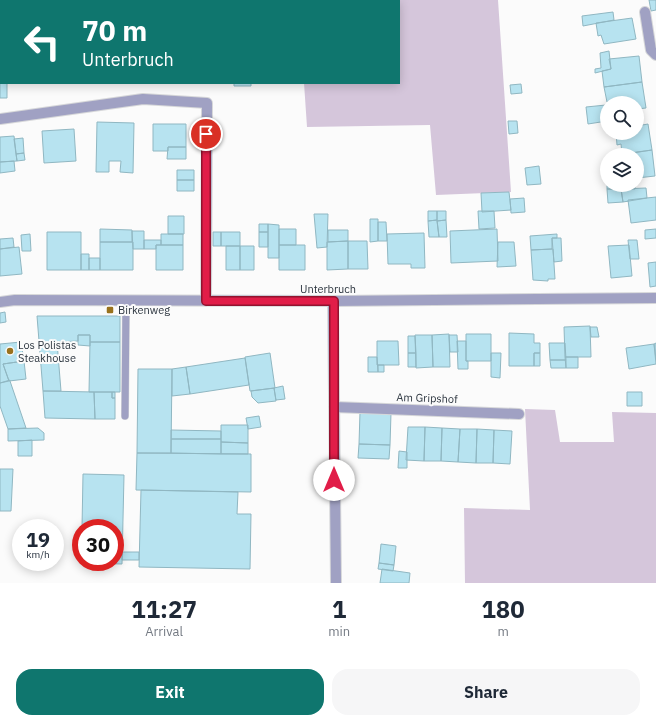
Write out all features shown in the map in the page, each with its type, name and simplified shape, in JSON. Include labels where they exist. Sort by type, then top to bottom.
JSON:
[{"type":"street","points":[[645,12],[650,50],[656,55]]},
{"type":"street","points":[[0,119],[143,99],[207,103],[206,301]]},
{"type":"street","name":"Unterbruch","points":[[0,302],[14,300],[334,301],[656,298]]},
{"type":"street","points":[[334,301],[334,495],[336,583]]},
{"type":"street","name":"Am Gripshof","points":[[334,407],[519,414]]},
{"type":"lane","points":[[125,416],[126,301]]},
{"type":"shaded area","points":[[400,0],[498,0],[511,192],[436,195],[430,125],[307,127],[304,84],[400,84]]},
{"type":"shaded area","points":[[525,409],[555,410],[560,442],[614,442],[612,412],[656,413],[656,583],[465,583],[464,508],[530,510]]},
{"type":"building","points":[[649,0],[656,0],[656,10],[651,11]]},
{"type":"building","points":[[613,12],[614,20],[583,26],[582,16]]},
{"type":"building","points":[[632,18],[636,39],[604,44],[601,35],[598,36],[596,23]]},
{"type":"building","points":[[609,51],[611,69],[595,73],[595,69],[601,68],[600,53]]},
{"type":"building","points":[[639,56],[642,82],[604,87],[602,71],[611,69],[609,59]]},
{"type":"building","points":[[642,82],[646,108],[644,108],[644,96],[606,96],[604,87]]},
{"type":"building","points":[[0,84],[7,84],[7,98],[0,98]]},
{"type":"building","points":[[234,84],[251,84],[251,86],[234,86]]},
{"type":"building","points":[[521,84],[522,93],[511,94],[510,85]]},
{"type":"building","points":[[600,106],[600,122],[588,124],[586,107]]},
{"type":"building","points":[[508,121],[517,121],[518,133],[509,134]]},
{"type":"building","points":[[97,122],[134,123],[133,173],[120,172],[121,161],[109,161],[109,172],[96,172]]},
{"type":"building","points":[[153,124],[186,124],[186,147],[168,147],[168,151],[153,151]]},
{"type":"building","points":[[648,124],[652,150],[644,151],[644,148],[621,148],[621,144],[617,145],[617,140],[644,140],[644,125]]},
{"type":"building","points":[[74,129],[76,161],[44,163],[42,131]]},
{"type":"building","points":[[14,136],[17,161],[0,162],[0,137]]},
{"type":"building","points":[[23,138],[24,153],[16,154],[14,139]]},
{"type":"building","points":[[168,147],[186,147],[186,159],[167,159]]},
{"type":"building","points":[[652,150],[655,176],[644,177],[644,151]]},
{"type":"building","points":[[24,153],[25,160],[17,161],[16,154]]},
{"type":"building","points":[[14,161],[15,171],[0,173],[0,162]]},
{"type":"building","points":[[539,166],[541,184],[527,185],[525,168]]},
{"type":"building","points":[[177,170],[194,170],[194,180],[177,180]]},
{"type":"building","points":[[177,180],[194,180],[194,191],[177,191]]},
{"type":"building","points":[[644,188],[646,188],[647,198],[623,202],[621,192],[644,192]]},
{"type":"building","points":[[509,192],[511,210],[482,212],[481,193]]},
{"type":"building","points":[[607,192],[621,192],[623,202],[608,203]]},
{"type":"building","points":[[656,197],[656,220],[631,223],[628,200]]},
{"type":"building","points":[[524,198],[525,212],[511,213],[510,199]]},
{"type":"building","points":[[428,211],[437,211],[437,220],[428,221]]},
{"type":"building","points":[[437,211],[446,211],[446,220],[437,221]]},
{"type":"building","points":[[478,211],[494,211],[495,228],[479,229]]},
{"type":"building","points":[[314,214],[328,214],[327,247],[317,248]]},
{"type":"building","points":[[168,216],[184,216],[184,234],[168,234]]},
{"type":"building","points":[[370,219],[378,219],[378,241],[370,242]]},
{"type":"building","points":[[437,220],[439,237],[429,237],[428,221]]},
{"type":"building","points":[[446,220],[447,237],[439,237],[437,221]]},
{"type":"building","points":[[378,222],[386,222],[387,241],[378,241]]},
{"type":"building","points":[[259,224],[268,224],[268,232],[259,232]]},
{"type":"building","points":[[268,224],[279,225],[279,258],[268,258]]},
{"type":"building","points":[[100,229],[132,230],[132,242],[100,242]]},
{"type":"building","points":[[279,229],[296,229],[296,245],[279,245]]},
{"type":"building","points":[[497,229],[498,261],[451,263],[450,231]]},
{"type":"building","points":[[656,229],[656,238],[645,239],[645,230]]},
{"type":"building","points":[[328,230],[348,230],[348,241],[328,242]]},
{"type":"building","points":[[132,231],[144,231],[144,249],[133,249]]},
{"type":"building","points":[[47,232],[81,232],[81,270],[47,270]]},
{"type":"building","points":[[213,232],[221,232],[221,246],[213,246]]},
{"type":"building","points":[[221,232],[240,232],[240,246],[221,246]]},
{"type":"building","points":[[259,232],[268,232],[268,247],[259,247]]},
{"type":"building","points":[[424,233],[425,268],[411,268],[411,264],[388,264],[387,234]]},
{"type":"building","points":[[30,234],[31,251],[22,251],[21,235]]},
{"type":"building","points":[[161,234],[183,234],[183,245],[161,245]]},
{"type":"building","points":[[557,234],[557,238],[552,238],[552,249],[531,250],[530,236]]},
{"type":"building","points":[[13,238],[14,247],[0,249],[0,239]]},
{"type":"building","points":[[552,238],[561,238],[562,261],[554,262]]},
{"type":"building","points":[[144,240],[161,240],[161,245],[156,245],[156,249],[144,249]]},
{"type":"building","points":[[628,240],[637,240],[639,259],[630,259]]},
{"type":"building","points":[[348,241],[348,269],[327,270],[327,242]]},
{"type":"building","points":[[348,241],[367,241],[368,269],[348,269]]},
{"type":"building","points":[[100,242],[133,242],[133,270],[100,270]]},
{"type":"building","points":[[498,242],[514,242],[516,266],[497,267]]},
{"type":"building","points":[[156,245],[183,245],[183,270],[156,270]]},
{"type":"building","points":[[279,245],[305,245],[305,270],[279,270]]},
{"type":"building","points":[[629,245],[632,276],[611,278],[608,246]]},
{"type":"building","points":[[226,246],[240,246],[240,270],[226,270]]},
{"type":"building","points":[[240,246],[254,246],[254,270],[240,270]]},
{"type":"building","points":[[19,247],[22,274],[0,276],[0,249]]},
{"type":"building","points":[[553,249],[555,279],[548,279],[548,281],[533,280],[531,250]]},
{"type":"building","points":[[81,254],[89,254],[89,270],[81,270]]},
{"type":"building","points":[[89,258],[100,258],[100,270],[89,270]]},
{"type":"building","points":[[656,262],[656,286],[650,287],[648,263]]},
{"type":"building","points":[[5,312],[6,322],[0,323],[0,313]]},
{"type":"building","points":[[37,316],[120,316],[120,342],[90,342],[90,335],[78,335],[78,341],[57,342],[61,391],[43,391]]},
{"type":"building","points":[[590,326],[591,357],[565,357],[564,327]]},
{"type":"building","points":[[590,327],[597,327],[599,337],[591,337]]},
{"type":"building","points":[[509,333],[534,334],[534,343],[540,343],[540,353],[534,353],[534,366],[509,366]]},
{"type":"building","points":[[449,334],[450,367],[433,367],[432,335]]},
{"type":"building","points":[[466,334],[491,334],[491,361],[466,361]]},
{"type":"building","points":[[78,335],[90,335],[90,346],[78,345]]},
{"type":"building","points":[[415,335],[432,335],[433,367],[416,368]]},
{"type":"building","points":[[449,335],[457,335],[458,352],[450,352]]},
{"type":"building","points":[[408,336],[415,336],[416,353],[408,353]]},
{"type":"building","points":[[377,341],[398,341],[399,365],[377,365]]},
{"type":"building","points":[[457,341],[466,341],[466,361],[468,361],[468,369],[458,369]]},
{"type":"building","points":[[21,342],[24,361],[3,364],[9,381],[0,383],[0,344]]},
{"type":"building","points":[[90,342],[120,342],[120,392],[89,392]]},
{"type":"building","points":[[549,343],[565,343],[566,360],[550,360]]},
{"type":"building","points":[[656,343],[656,359],[654,344]]},
{"type":"building","points":[[654,344],[656,364],[629,369],[626,348]]},
{"type":"building","points":[[270,353],[275,388],[250,391],[245,357]]},
{"type":"building","points":[[408,353],[416,353],[416,367],[408,367]]},
{"type":"building","points":[[491,353],[501,353],[500,378],[491,377]]},
{"type":"building","points":[[534,353],[540,353],[540,366],[534,366]]},
{"type":"building","points":[[368,357],[377,357],[378,372],[368,372]]},
{"type":"building","points":[[565,357],[578,357],[578,368],[566,368]]},
{"type":"building","points":[[245,358],[249,385],[190,394],[186,367]]},
{"type":"building","points":[[550,360],[566,360],[566,368],[551,368]]},
{"type":"building","points":[[24,361],[26,379],[9,381],[3,364]]},
{"type":"building","points":[[378,365],[384,365],[384,372],[378,372]]},
{"type":"building","points":[[186,367],[190,394],[172,396],[172,369]]},
{"type":"building","points":[[138,369],[172,369],[171,453],[137,453]]},
{"type":"building","points":[[10,380],[26,428],[8,429],[0,406],[0,383]]},
{"type":"building","points":[[283,386],[285,399],[276,400],[274,388]]},
{"type":"building","points":[[274,388],[276,401],[258,403],[252,397],[251,391]]},
{"type":"building","points":[[43,391],[94,392],[95,419],[45,418]]},
{"type":"building","points":[[94,392],[112,392],[112,398],[115,398],[115,419],[95,419]]},
{"type":"building","points":[[112,392],[115,392],[115,398],[112,398]]},
{"type":"building","points":[[627,392],[642,392],[642,406],[627,406]]},
{"type":"building","points":[[360,412],[391,413],[390,445],[359,444]]},
{"type":"building","points":[[259,416],[261,427],[248,429],[246,418]]},
{"type":"building","points":[[221,425],[248,425],[248,443],[221,442]]},
{"type":"building","points":[[408,427],[425,427],[424,461],[406,460]]},
{"type":"building","points":[[425,427],[442,428],[441,461],[424,461]]},
{"type":"building","points":[[38,428],[44,433],[44,440],[8,441],[8,429]]},
{"type":"building","points":[[442,428],[460,429],[458,462],[441,461]]},
{"type":"building","points":[[460,429],[477,429],[476,463],[458,462]]},
{"type":"building","points":[[477,429],[494,430],[493,463],[476,463]]},
{"type":"building","points":[[171,430],[221,431],[221,439],[171,439]]},
{"type":"building","points":[[494,430],[512,431],[510,464],[493,463]]},
{"type":"building","points":[[171,439],[221,439],[221,454],[171,453]]},
{"type":"building","points":[[32,440],[32,456],[18,456],[18,441]]},
{"type":"building","points":[[221,442],[248,443],[248,454],[221,454]]},
{"type":"building","points":[[359,444],[390,445],[389,459],[358,458]]},
{"type":"building","points":[[399,451],[407,452],[407,468],[398,468]]},
{"type":"building","points":[[137,453],[251,454],[251,492],[136,490]]},
{"type":"building","points":[[0,469],[13,469],[11,511],[0,511]]},
{"type":"building","points":[[83,474],[124,475],[123,519],[82,519]]},
{"type":"building","points":[[141,490],[238,492],[237,514],[251,514],[250,569],[139,567]]},
{"type":"building","points":[[381,544],[396,546],[394,565],[379,563]]},
{"type":"building","points":[[124,552],[139,552],[139,560],[124,560]]},
{"type":"building","points":[[379,563],[394,565],[393,571],[378,569]]},
{"type":"building","points":[[382,569],[410,573],[409,583],[380,583]]},
{"type":"place","name":"Birkenweg","points":[[110,310]]},
{"type":"place","name":"Los Polistas Steakhouse","points":[[10,351]]},
{"type":"route","points":[[206,134],[206,301],[334,301],[334,480]]}]
